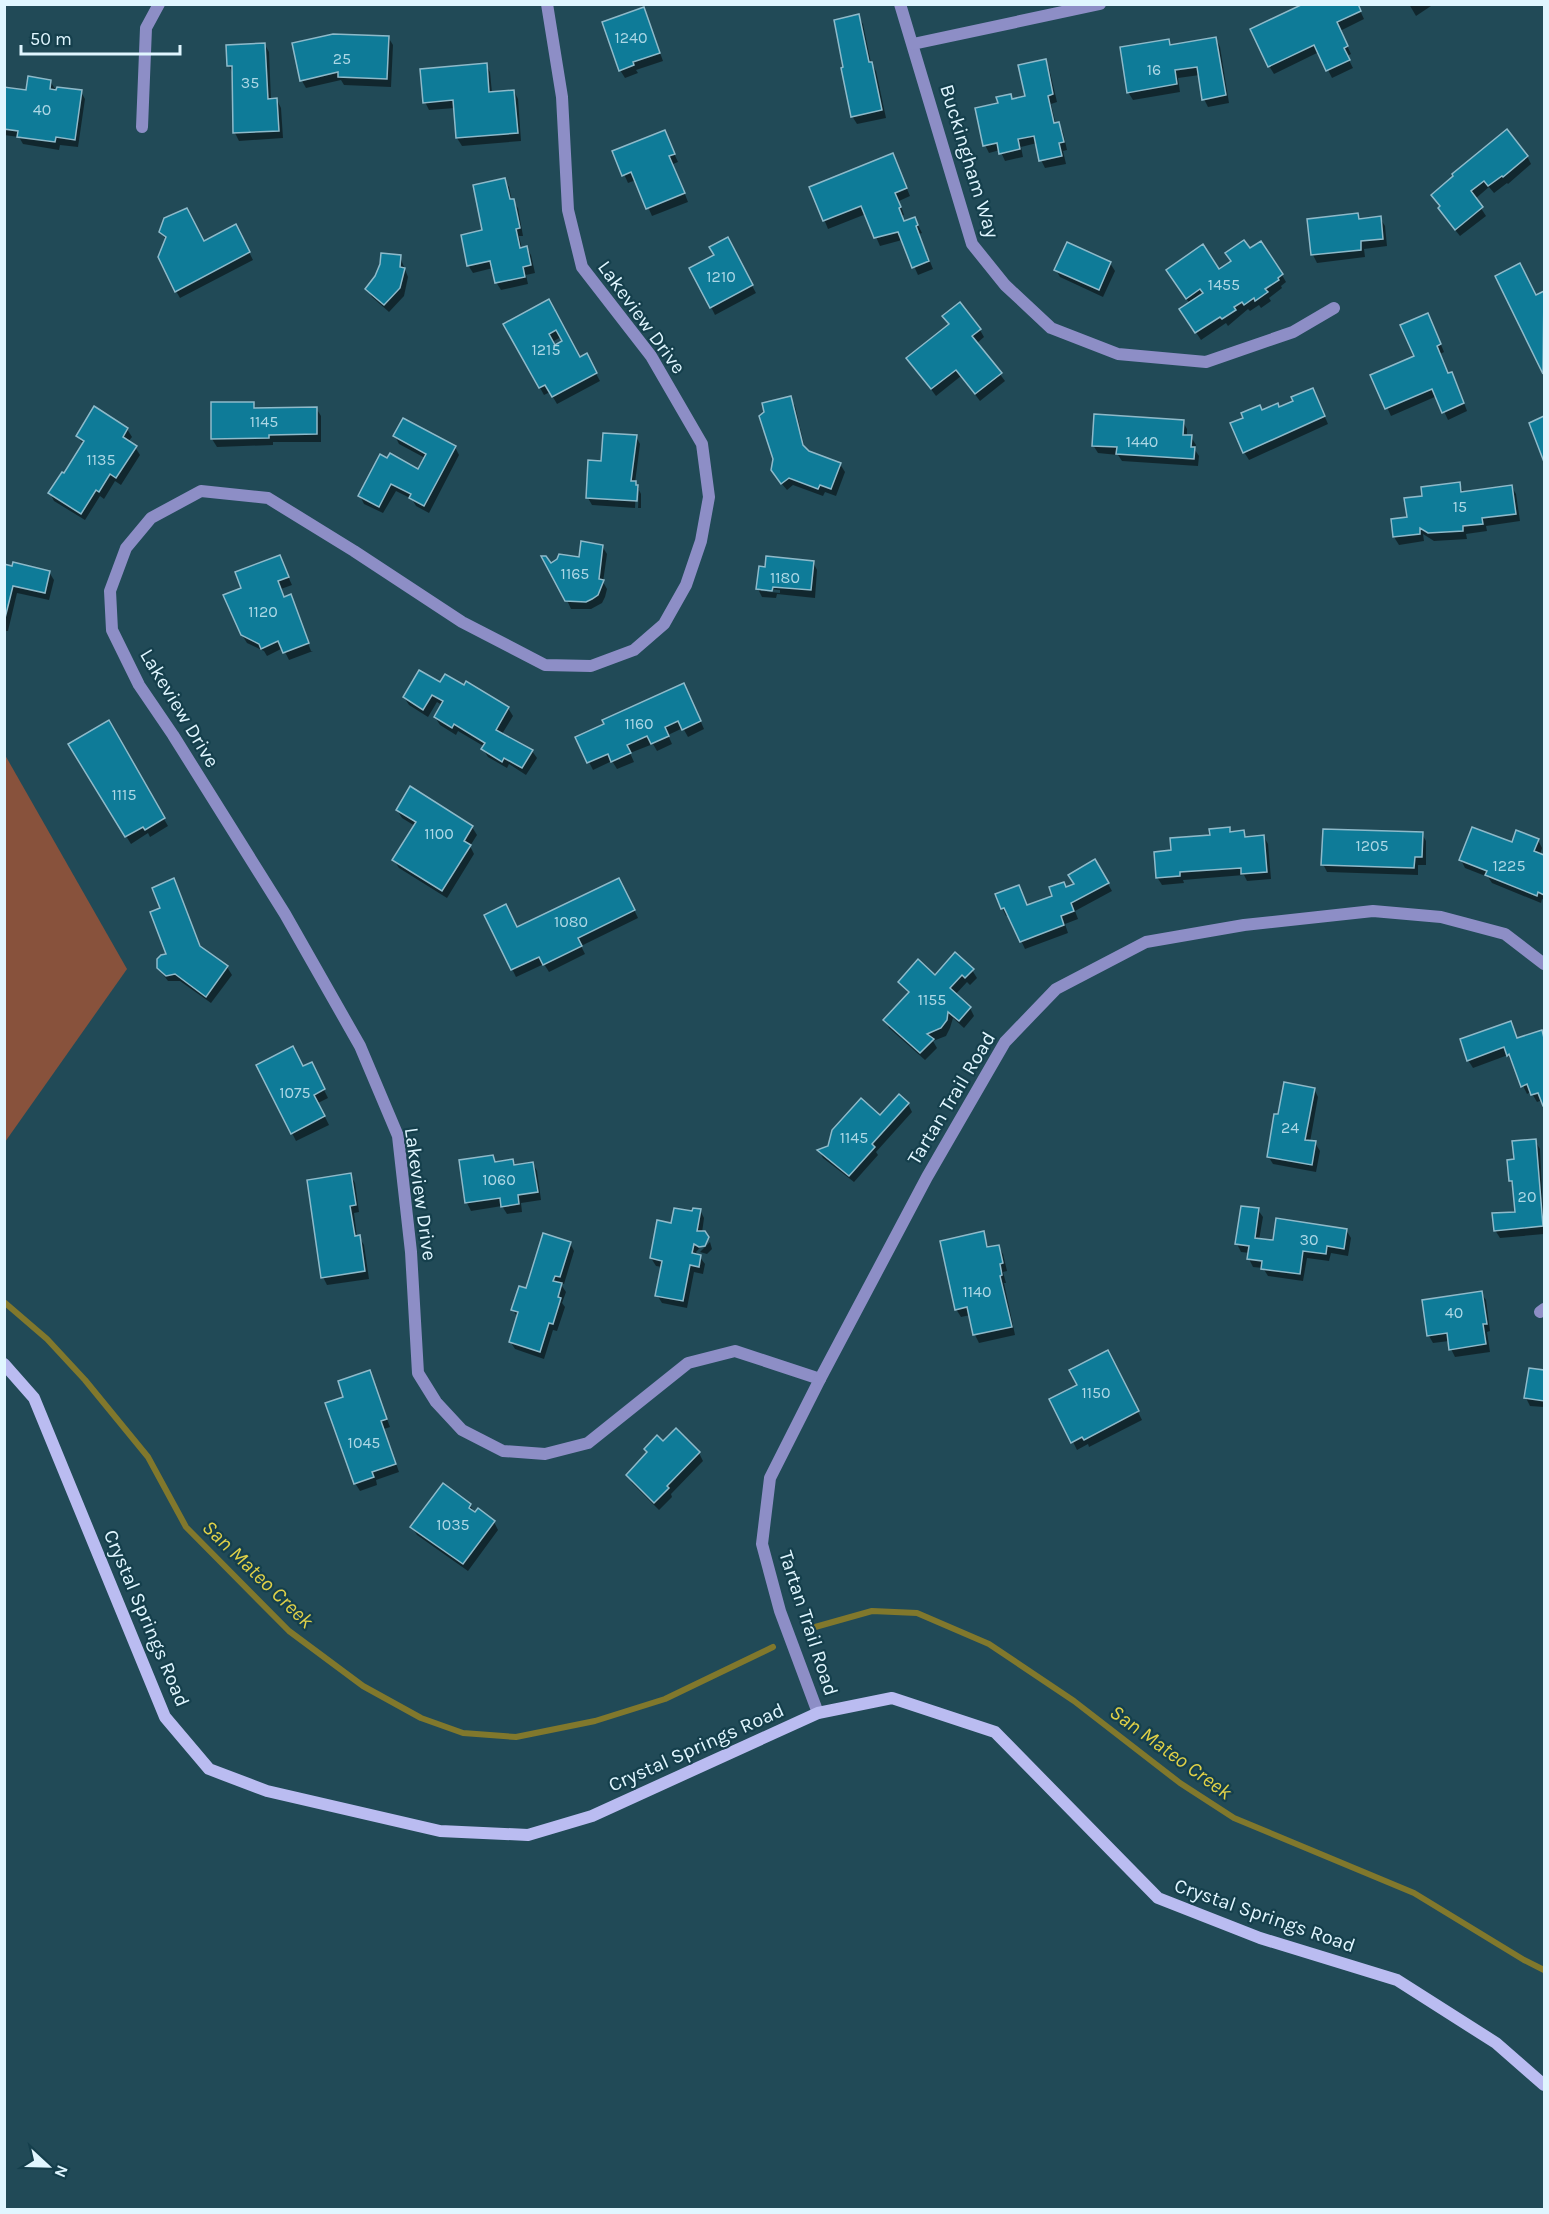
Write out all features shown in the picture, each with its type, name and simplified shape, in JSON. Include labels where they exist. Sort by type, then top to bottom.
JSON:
[{"type":"main road","name":"Crystal Springs Road","points":[[4,1365],[34,1398],[165,1717],[209,1768],[267,1791],[440,1831],[528,1835],[592,1816],[818,1713],[892,1698],[995,1732],[1158,1898],[1260,1938],[1397,1980],[1496,2043],[1545,2085]]},
{"type":"street","points":[[142,127],[146,28],[159,4]]},
{"type":"street","name":"Lakeview Drive","points":[[547,4],[562,97],[568,210],[582,267],[651,356],[702,444],[709,497],[701,541],[686,585],[664,624],[634,650],[591,666],[545,664],[462,622],[268,498],[201,491],[151,518],[126,548],[110,591],[112,630],[139,685],[285,914],[360,1046],[398,1136],[411,1252],[418,1373],[436,1402],[462,1430],[503,1451],[545,1454],[588,1443],[688,1363],[735,1351],[820,1379]]},
{"type":"street","name":"Buckingham Way","points":[[900,4],[972,244],[1005,285],[1051,328],[1118,354],[1206,362],[1293,332],[1334,308]]},
{"type":"street","points":[[913,44],[1100,4]]},
{"type":"street","name":"Tartan Trail Road","points":[[818,1713],[780,1611],[762,1544],[770,1478],[927,1177],[1005,1042],[1056,989],[1146,942],[1244,925],[1373,911],[1441,917],[1506,934],[1545,964]]},
{"type":"shaded area","points":[[5,755],[127,969],[4,1142]]},
{"type":"building","points":[[1303,4],[1358,4],[1361,11],[1337,22],[1348,46],[1344,48],[1350,60],[1326,71],[1314,45],[1268,67],[1250,29]]},
{"type":"building","points":[[644,7],[660,53],[633,62],[634,65],[619,71],[602,22]]},
{"type":"building","points":[[859,14],[882,110],[851,117],[834,20]]},
{"type":"building","points":[[333,34],[389,36],[387,79],[338,77],[338,72],[300,81],[292,43]]},
{"type":"building","points":[[1216,37],[1226,95],[1202,100],[1197,67],[1175,70],[1177,84],[1127,93],[1120,47],[1169,39],[1170,45]]},
{"type":"building","points":[[265,43],[268,99],[277,98],[279,131],[233,133],[232,66],[227,66],[226,45]]},
{"type":"building","points":[[1046,59],[1053,94],[1048,96],[1054,123],[1059,122],[1064,142],[1059,143],[1062,156],[1039,161],[1034,136],[1018,139],[1020,149],[999,154],[997,143],[983,146],[975,108],[998,103],[996,97],[1011,94],[1012,99],[1025,96],[1018,65]]},
{"type":"building","points":[[487,63],[489,92],[514,90],[518,133],[456,138],[453,100],[423,103],[420,69]]},
{"type":"building","points":[[28,76],[51,80],[50,89],[56,90],[57,87],[82,90],[75,140],[56,137],[55,142],[17,137],[18,131],[4,129],[4,87],[26,90]]},
{"type":"building","points":[[1507,129],[1528,156],[1503,177],[1488,186],[1484,181],[1471,191],[1483,207],[1455,230],[1431,195],[1453,176],[1452,174]]},
{"type":"building","points":[[665,130],[675,154],[669,156],[685,193],[646,209],[631,172],[622,176],[612,151]]},
{"type":"building","points":[[893,153],[907,188],[895,193],[901,207],[899,208],[904,221],[915,217],[929,261],[912,268],[898,232],[874,238],[861,206],[823,221],[809,187]]},
{"type":"building","points":[[505,178],[510,199],[514,199],[520,228],[516,229],[520,248],[527,246],[531,265],[523,267],[525,277],[495,283],[490,261],[467,266],[461,235],[482,230],[473,185]]},
{"type":"building","points":[[187,208],[204,241],[236,224],[250,252],[175,292],[158,257],[166,237],[159,232],[164,218]]},
{"type":"building","points":[[1358,213],[1359,219],[1381,216],[1383,239],[1361,241],[1361,250],[1311,255],[1307,219]]},
{"type":"building","points":[[728,237],[753,285],[710,308],[689,268],[714,255],[709,247]]},
{"type":"building","points":[[1244,240],[1250,248],[1261,241],[1283,274],[1278,278],[1279,280],[1265,289],[1268,292],[1255,301],[1254,298],[1244,305],[1242,302],[1234,307],[1236,310],[1195,333],[1179,309],[1203,293],[1200,289],[1186,299],[1166,270],[1203,244],[1219,269],[1231,261],[1225,253]]},
{"type":"building","points":[[1067,242],[1111,262],[1099,290],[1054,270]]},
{"type":"building","points":[[381,253],[401,255],[400,267],[405,268],[400,288],[384,305],[365,289],[375,276],[380,264]]},
{"type":"building","points":[[1520,263],[1536,295],[1544,291],[1543,374],[1495,276]]},
{"type":"building","points":[[549,299],[580,357],[587,353],[597,373],[552,397],[545,385],[539,388],[503,324]],"holes":[[[556,330],[562,341],[555,345],[549,334]]]},
{"type":"building","points":[[960,302],[981,329],[972,336],[1002,373],[975,394],[956,370],[931,389],[906,358],[949,324],[942,316]]},
{"type":"building","points":[[1428,313],[1441,344],[1437,346],[1448,373],[1452,372],[1464,403],[1442,413],[1432,389],[1385,409],[1370,375],[1414,356],[1400,325]]},
{"type":"building","points":[[1313,388],[1325,416],[1243,453],[1230,423],[1243,418],[1241,413],[1260,405],[1262,410],[1278,403],[1279,407],[1293,401],[1291,397]]},
{"type":"building","points":[[791,396],[803,445],[809,451],[841,463],[831,489],[820,485],[818,489],[789,478],[781,484],[771,470],[773,459],[759,416],[764,412],[762,403]]},
{"type":"building","points":[[211,402],[254,402],[254,408],[317,407],[317,434],[211,439]]},
{"type":"building","points":[[94,406],[128,428],[123,437],[137,446],[116,478],[110,474],[99,492],[96,490],[81,514],[48,493],[84,441],[76,436]]},
{"type":"building","points":[[1094,414],[1184,420],[1183,435],[1192,435],[1191,447],[1195,447],[1194,459],[1116,454],[1117,447],[1092,446]]},
{"type":"building","points":[[1544,416],[1544,462],[1529,423]]},
{"type":"building","points":[[403,418],[456,446],[424,506],[409,498],[411,494],[391,484],[379,507],[358,496],[380,454],[387,458],[390,453],[418,469],[426,454],[393,436]]},
{"type":"building","points":[[603,433],[637,435],[631,481],[636,481],[638,485],[637,501],[586,498],[588,460],[601,461]]},
{"type":"building","points":[[1460,482],[1461,492],[1512,485],[1516,514],[1482,518],[1483,524],[1463,526],[1463,531],[1428,533],[1420,528],[1420,534],[1393,537],[1391,519],[1407,517],[1404,498],[1422,496],[1421,487]]},
{"type":"building","points":[[581,541],[603,545],[599,579],[604,580],[598,595],[592,599],[586,602],[565,601],[541,556],[546,556],[551,563],[557,559],[559,554],[579,557]]},
{"type":"building","points":[[280,555],[289,577],[278,581],[284,597],[291,594],[309,643],[283,653],[278,641],[261,649],[259,644],[241,635],[223,595],[241,588],[235,572]]},
{"type":"building","points":[[766,556],[814,561],[811,590],[773,587],[772,591],[756,589],[759,566],[765,567]]},
{"type":"building","points":[[13,562],[50,571],[45,593],[13,586],[4,622],[4,564],[12,566]]},
{"type":"building","points":[[419,670],[440,682],[445,674],[464,685],[466,681],[509,707],[496,730],[533,750],[522,768],[504,758],[502,762],[481,749],[485,743],[454,724],[452,728],[434,717],[443,701],[432,695],[423,710],[403,697]]},
{"type":"building","points":[[684,683],[701,721],[682,730],[678,721],[665,727],[669,736],[651,744],[647,736],[627,745],[631,753],[611,762],[608,754],[587,763],[575,737],[604,724],[602,720]]},
{"type":"building","points":[[109,720],[165,818],[145,830],[143,827],[125,837],[68,744]]},
{"type":"building","points":[[410,786],[473,826],[464,841],[471,845],[442,891],[392,860],[416,822],[396,810]]},
{"type":"building","points":[[1230,827],[1230,832],[1244,830],[1245,837],[1264,835],[1267,872],[1241,874],[1241,868],[1180,872],[1180,876],[1156,878],[1154,852],[1171,850],[1170,838],[1210,835],[1209,829]]},
{"type":"building","points":[[1472,827],[1512,842],[1516,830],[1539,839],[1534,851],[1544,855],[1544,895],[1538,892],[1537,896],[1485,875],[1487,871],[1459,860]]},
{"type":"building","points":[[1323,829],[1423,832],[1422,857],[1415,857],[1414,868],[1321,865]]},
{"type":"building","points":[[1095,859],[1109,883],[1071,903],[1074,911],[1061,916],[1064,925],[1020,942],[995,894],[1019,885],[1027,905],[1052,896],[1049,887],[1064,882],[1066,887],[1074,884],[1068,875]]},
{"type":"building","points":[[174,878],[200,946],[228,966],[206,997],[175,974],[166,976],[157,968],[157,959],[166,954],[150,912],[160,908],[152,888]]},
{"type":"building","points":[[619,878],[635,910],[578,938],[582,946],[543,965],[539,957],[511,970],[484,915],[506,904],[517,927]]},
{"type":"building","points":[[955,952],[974,969],[965,978],[962,975],[950,988],[971,1007],[959,1021],[948,1012],[947,1020],[941,1028],[927,1034],[934,1039],[920,1053],[883,1020],[909,992],[898,982],[918,959],[935,975]]},
{"type":"building","points":[[1511,1021],[1517,1038],[1542,1030],[1544,1106],[1538,1093],[1531,1095],[1527,1084],[1521,1087],[1509,1054],[1507,1056],[1504,1047],[1467,1061],[1460,1039]]},
{"type":"building","points":[[293,1046],[303,1066],[312,1062],[325,1089],[314,1095],[325,1116],[291,1134],[256,1065]]},
{"type":"building","points":[[1284,1082],[1315,1088],[1305,1140],[1316,1141],[1312,1165],[1267,1157],[1274,1114],[1278,1114]]},
{"type":"building","points":[[899,1094],[909,1103],[872,1144],[875,1147],[849,1176],[817,1150],[828,1146],[832,1130],[861,1098],[880,1115]]},
{"type":"building","points":[[1536,1139],[1543,1226],[1494,1231],[1492,1213],[1515,1212],[1507,1160],[1514,1159],[1512,1141]]},
{"type":"building","points":[[493,1155],[495,1162],[513,1159],[514,1165],[533,1162],[538,1192],[518,1195],[519,1204],[501,1207],[500,1198],[465,1203],[459,1160]]},
{"type":"building","points":[[351,1173],[356,1205],[350,1206],[355,1236],[360,1235],[365,1271],[321,1278],[307,1180]]},
{"type":"building","points":[[1241,1206],[1259,1208],[1255,1238],[1273,1240],[1276,1218],[1347,1229],[1344,1249],[1327,1246],[1326,1254],[1303,1251],[1300,1274],[1261,1269],[1262,1261],[1247,1259],[1249,1246],[1235,1244]]},
{"type":"building","points":[[674,1208],[692,1211],[693,1208],[701,1209],[697,1231],[705,1231],[709,1237],[705,1246],[699,1247],[694,1244],[692,1253],[701,1255],[699,1267],[690,1265],[683,1301],[655,1296],[662,1261],[650,1258],[657,1220],[671,1223]]},
{"type":"building","points":[[984,1231],[987,1247],[999,1245],[1003,1263],[1000,1264],[1002,1275],[1000,1276],[1012,1327],[973,1335],[967,1307],[955,1310],[940,1241]]},
{"type":"building","points":[[543,1233],[571,1242],[560,1277],[555,1276],[553,1281],[562,1283],[558,1297],[561,1298],[553,1324],[549,1323],[540,1352],[509,1342],[518,1312],[511,1310],[519,1286],[526,1288]]},
{"type":"building","points":[[1482,1291],[1487,1324],[1483,1324],[1486,1344],[1449,1350],[1447,1333],[1427,1336],[1422,1300]]},
{"type":"building","points":[[1108,1350],[1139,1411],[1084,1440],[1082,1437],[1071,1443],[1049,1399],[1077,1385],[1069,1370]]},
{"type":"building","points":[[1529,1368],[1544,1370],[1544,1401],[1524,1398]]},
{"type":"building","points":[[370,1370],[387,1419],[381,1421],[396,1464],[372,1472],[374,1477],[354,1484],[325,1403],[343,1397],[338,1381]]},
{"type":"building","points":[[676,1428],[700,1452],[654,1503],[626,1475],[647,1452],[644,1449],[657,1435],[663,1441]]},
{"type":"building","points":[[443,1483],[471,1504],[469,1508],[475,1512],[478,1508],[495,1521],[463,1564],[410,1527]]},
{"type":"waterway","name":"San Mateo Creek","points":[[4,1302],[47,1339],[85,1380],[148,1457],[186,1527],[289,1631],[363,1686],[421,1718],[463,1733],[516,1737],[595,1721],[665,1699],[773,1647]]},
{"type":"waterway","name":"San Mateo Creek","points":[[808,1629],[872,1611],[917,1613],[989,1644],[1074,1701],[1180,1783],[1234,1818],[1414,1893],[1544,1970]]}]
